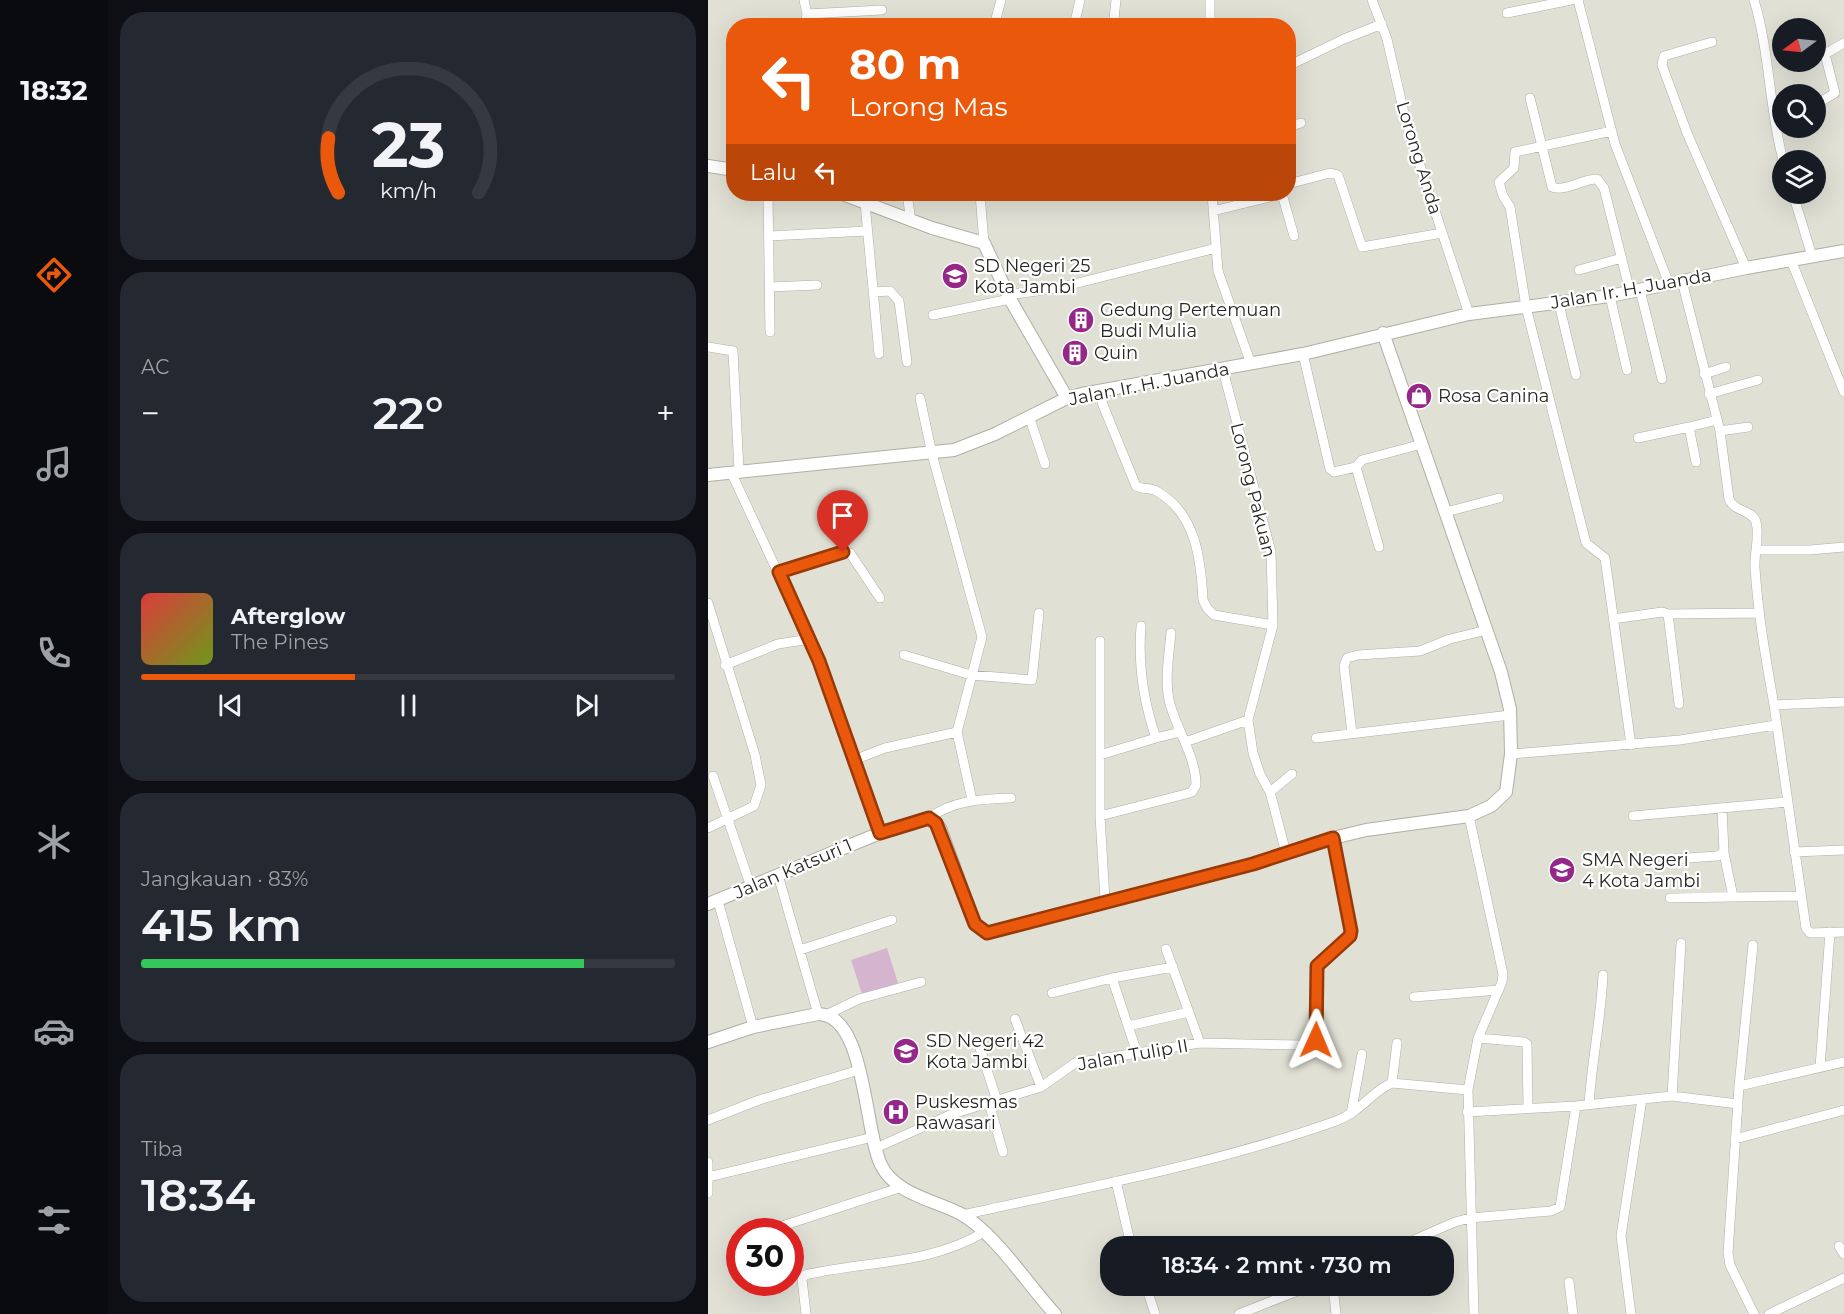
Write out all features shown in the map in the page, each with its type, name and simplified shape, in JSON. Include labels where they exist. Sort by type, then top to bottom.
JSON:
[{"type":"street","points":[[804,0],[806,18]]},
{"type":"street","points":[[996,18],[1001,0]]},
{"type":"street","points":[[1076,18],[1080,0]]},
{"type":"street","points":[[1114,18],[1116,0]]},
{"type":"street","points":[[1210,0],[1210,18]]},
{"type":"street","name":"Lorong Anda","points":[[1372,0],[1382,24],[1407,126],[1469,314]]},
{"type":"street","points":[[1507,13],[1571,0]]},
{"type":"street","points":[[1578,0],[1612,132],[1669,284]]},
{"type":"street","points":[[1754,0],[1772,84]]},
{"type":"street","points":[[807,14],[882,10]]},
{"type":"street","points":[[1296,62],[1382,24]]},
{"type":"street","points":[[1712,42],[1664,56],[1662,65],[1687,133],[1746,268]]},
{"type":"street","points":[[1826,98],[1835,93],[1825,54],[1844,43]]},
{"type":"street","points":[[1530,98],[1549,184],[1555,189],[1588,179],[1602,183],[1622,258],[1635,291],[1662,379]]},
{"type":"street","points":[[1296,125],[1301,123]]},
{"type":"street","points":[[1612,132],[1515,152],[1514,168],[1499,182],[1503,196],[1510,207],[1526,307],[1586,543],[1605,558],[1631,745]]},
{"type":"street","points":[[708,166],[726,169]]},
{"type":"street","points":[[1296,182],[1330,174],[1338,175],[1362,247],[1442,233]]},
{"type":"street","points":[[768,201],[770,332]]},
{"type":"street","points":[[860,201],[984,243]]},
{"type":"street","points":[[908,201],[911,220]]},
{"type":"street","points":[[981,201],[984,243],[1009,297],[1067,398]]},
{"type":"street","points":[[1212,201],[1221,280],[1251,364]]},
{"type":"street","points":[[1213,212],[1255,201]]},
{"type":"street","points":[[1284,201],[1294,236]]},
{"type":"street","points":[[865,203],[879,354]]},
{"type":"street","points":[[1796,204],[1812,256]]},
{"type":"street","points":[[769,236],[867,231]]},
{"type":"street","points":[[933,315],[1058,288],[1216,248]]},
{"type":"street","name":"Jalan Ir. H. Juanda","points":[[708,475],[932,454],[975,444],[1067,398],[1303,354],[1469,314],[1610,296],[1746,268],[1844,251]]},
{"type":"street","points":[[1579,270],[1622,258]]},
{"type":"street","points":[[1791,260],[1844,392]]},
{"type":"street","points":[[1682,281],[1720,431],[1729,499],[1734,507],[1756,520],[1759,613],[1807,931],[1844,932]]},
{"type":"street","points":[[770,287],[817,285]]},
{"type":"street","points":[[873,292],[890,291],[899,301],[907,362]]},
{"type":"street","points":[[1610,296],[1628,370]]},
{"type":"street","points":[[1560,304],[1576,375]]},
{"type":"street","points":[[1011,798],[972,800],[940,810],[929,818],[940,828],[975,924],[987,933],[1286,853],[1333,838],[1366,830],[1469,816],[1491,806],[1506,792],[1511,754],[1510,715],[1501,672],[1383,333]]},
{"type":"street","points":[[708,347],[733,351],[735,472],[810,639],[880,833]]},
{"type":"street","points":[[1303,354],[1327,465],[1334,472],[1356,467],[1362,460],[1422,444]]},
{"type":"street","points":[[1704,374],[1726,367]]},
{"type":"street","name":"Lorong Pakuan","points":[[1223,369],[1270,546],[1273,625],[1248,720],[1253,753],[1260,774],[1270,792],[1286,853]]},
{"type":"street","points":[[1709,394],[1758,380]]},
{"type":"street","points":[[1100,391],[1103,405],[1136,486],[1161,493],[1175,506],[1197,542],[1203,600],[1207,608],[1214,615],[1273,625]]},
{"type":"street","points":[[920,398],[974,617],[981,630],[979,652],[957,732],[972,800]]},
{"type":"street","points":[[1029,416],[1045,464]]},
{"type":"street","points":[[1638,438],[1717,420]]},
{"type":"street","points":[[1720,431],[1748,427]]},
{"type":"street","points":[[1689,428],[1696,462]]},
{"type":"street","points":[[1356,467],[1379,547]]},
{"type":"street","points":[[1446,513],[1499,498]]},
{"type":"street","points":[[1756,550],[1810,550],[1844,547]]},
{"type":"street","points":[[779,572],[843,552],[850,553],[880,598]]},
{"type":"street","points":[[708,603],[725,665],[755,755],[761,785],[754,806],[708,828]]},
{"type":"street","points":[[1613,619],[1662,612],[1668,614],[1759,613]]},
{"type":"street","points":[[904,654],[971,675],[1032,680],[1040,613]]},
{"type":"street","points":[[1668,614],[1679,704]]},
{"type":"street","points":[[1141,626],[1140,658],[1156,738]]},
{"type":"street","points":[[1352,733],[1344,666],[1347,658],[1358,655],[1420,651],[1450,639],[1487,630]]},
{"type":"street","points":[[1100,816],[1192,792],[1196,780],[1167,687],[1171,633]]},
{"type":"street","points":[[725,665],[778,644],[810,639]]},
{"type":"street","points":[[1100,641],[1100,816],[1105,900]]},
{"type":"street","points":[[1774,705],[1844,702]]},
{"type":"street","points":[[1316,738],[1510,715]]},
{"type":"street","points":[[1185,742],[1248,720]]},
{"type":"street","points":[[1511,754],[1680,740],[1776,725]]},
{"type":"street","points":[[854,760],[885,748],[957,732]]},
{"type":"street","points":[[1100,755],[1180,732]]},
{"type":"street","points":[[1270,792],[1292,774]]},
{"type":"street","points":[[713,776],[726,820],[751,886]]},
{"type":"street","points":[[1633,816],[1787,802]]},
{"type":"street","points":[[1722,808],[1724,853],[1733,897]]},
{"type":"street","points":[[1469,816],[1502,963],[1502,982],[1478,1038],[1468,1090],[1474,1314]]},
{"type":"street","name":"Jalan Katsuri 1","points":[[713,902],[880,833],[929,818]]},
{"type":"street","name":"Jalan Tulip II","points":[[709,1177],[874,1142],[952,1114],[1041,1088],[1075,1063],[1200,1043],[1301,1045],[1317,1039],[1318,963],[1350,936],[1351,931],[1333,838]]},
{"type":"street","points":[[1794,852],[1844,850]]},
{"type":"street","points":[[1673,859],[1718,856],[1724,853]]},
{"type":"street","points":[[778,875],[800,950],[823,1014],[846,1030],[859,1070],[874,1142],[886,1172],[902,1187],[963,1215],[984,1232],[1055,1314]]},
{"type":"street","points":[[1670,898],[1800,896]]},
{"type":"street","points":[[713,902],[753,1027]]},
{"type":"street","points":[[800,950],[892,920]]},
{"type":"street","points":[[1820,1067],[1830,932]]},
{"type":"street","points":[[1672,1096],[1681,943]]},
{"type":"street","points":[[1754,945],[1739,1086],[1728,1253],[1730,1265],[1754,1314]]},
{"type":"street","points":[[1166,949],[1200,1043]]},
{"type":"street","points":[[1052,993],[1112,978],[1173,967]]},
{"type":"street","points":[[1589,1104],[1592,1065],[1600,1022],[1603,975]]},
{"type":"street","points":[[1112,978],[1137,1053]]},
{"type":"street","points":[[708,1042],[753,1027],[823,1014],[859,999],[921,982]]},
{"type":"street","points":[[1414,997],[1499,990]]},
{"type":"street","points":[[1128,1026],[1189,1012]]},
{"type":"street","points":[[1015,1019],[1041,1088]]},
{"type":"street","points":[[1478,1038],[1527,1044],[1528,1108]]},
{"type":"street","points":[[1392,1083],[1397,1043]]},
{"type":"street","points":[[979,1045],[1003,1152]]},
{"type":"street","points":[[1351,1114],[1362,1054]]},
{"type":"street","points":[[1739,1086],[1844,1062]]},
{"type":"street","points":[[708,1120],[759,1100],[859,1070]]},
{"type":"street","points":[[963,1215],[1241,1152],[1351,1114],[1392,1083],[1468,1090]]},
{"type":"street","points":[[1467,1112],[1576,1106],[1672,1096],[1738,1104]]},
{"type":"street","points":[[1631,1314],[1621,1236],[1642,1099]]},
{"type":"street","points":[[1423,1236],[1470,1218],[1551,1210],[1560,1207],[1576,1106]]},
{"type":"street","points":[[1735,1139],[1844,1110]]},
{"type":"street","points":[[708,1162],[708,1193]]},
{"type":"street","points":[[1116,1181],[1130,1236]]},
{"type":"street","points":[[804,1219],[902,1187]]},
{"type":"street","points":[[806,1314],[802,1279],[804,1275],[868,1266],[952,1248],[984,1232]]},
{"type":"street","points":[[1769,1314],[1844,1278]]},
{"type":"street","points":[[1569,1282],[1573,1314]]},
{"type":"street","points":[[1149,1296],[1155,1314]]},
{"type":"street","points":[[1239,1314],[1285,1296]]},
{"type":"street","points":[[1334,1296],[1336,1314]]},
{"type":"shaded area","points":[[887,948],[898,983],[862,994],[851,960]]},
{"type":"place","name":"SD Negeri 25 Kota Jambi","points":[[955,276]]},
{"type":"place","name":"Gedung Pertemuan Budi Mulia","points":[[1081,320]]},
{"type":"place","name":"Quin","points":[[1075,353]]},
{"type":"place","name":"Rosa Canina","points":[[1419,396]]},
{"type":"place","name":"SMA Negeri 4 Kota Jambi","points":[[1562,870]]},
{"type":"place","name":"SD Negeri 42 Kota Jambi","points":[[906,1051]]},
{"type":"place","name":"Puskesmas Rawasari","points":[[896,1112]]},
{"type":"route","points":[[843,552],[779,572],[819,661],[880,833],[929,818],[936,823],[940,828],[975,924],[987,933],[1105,900],[1253,864],[1333,838],[1351,931],[1350,936],[1317,966],[1316,1040]]}]
